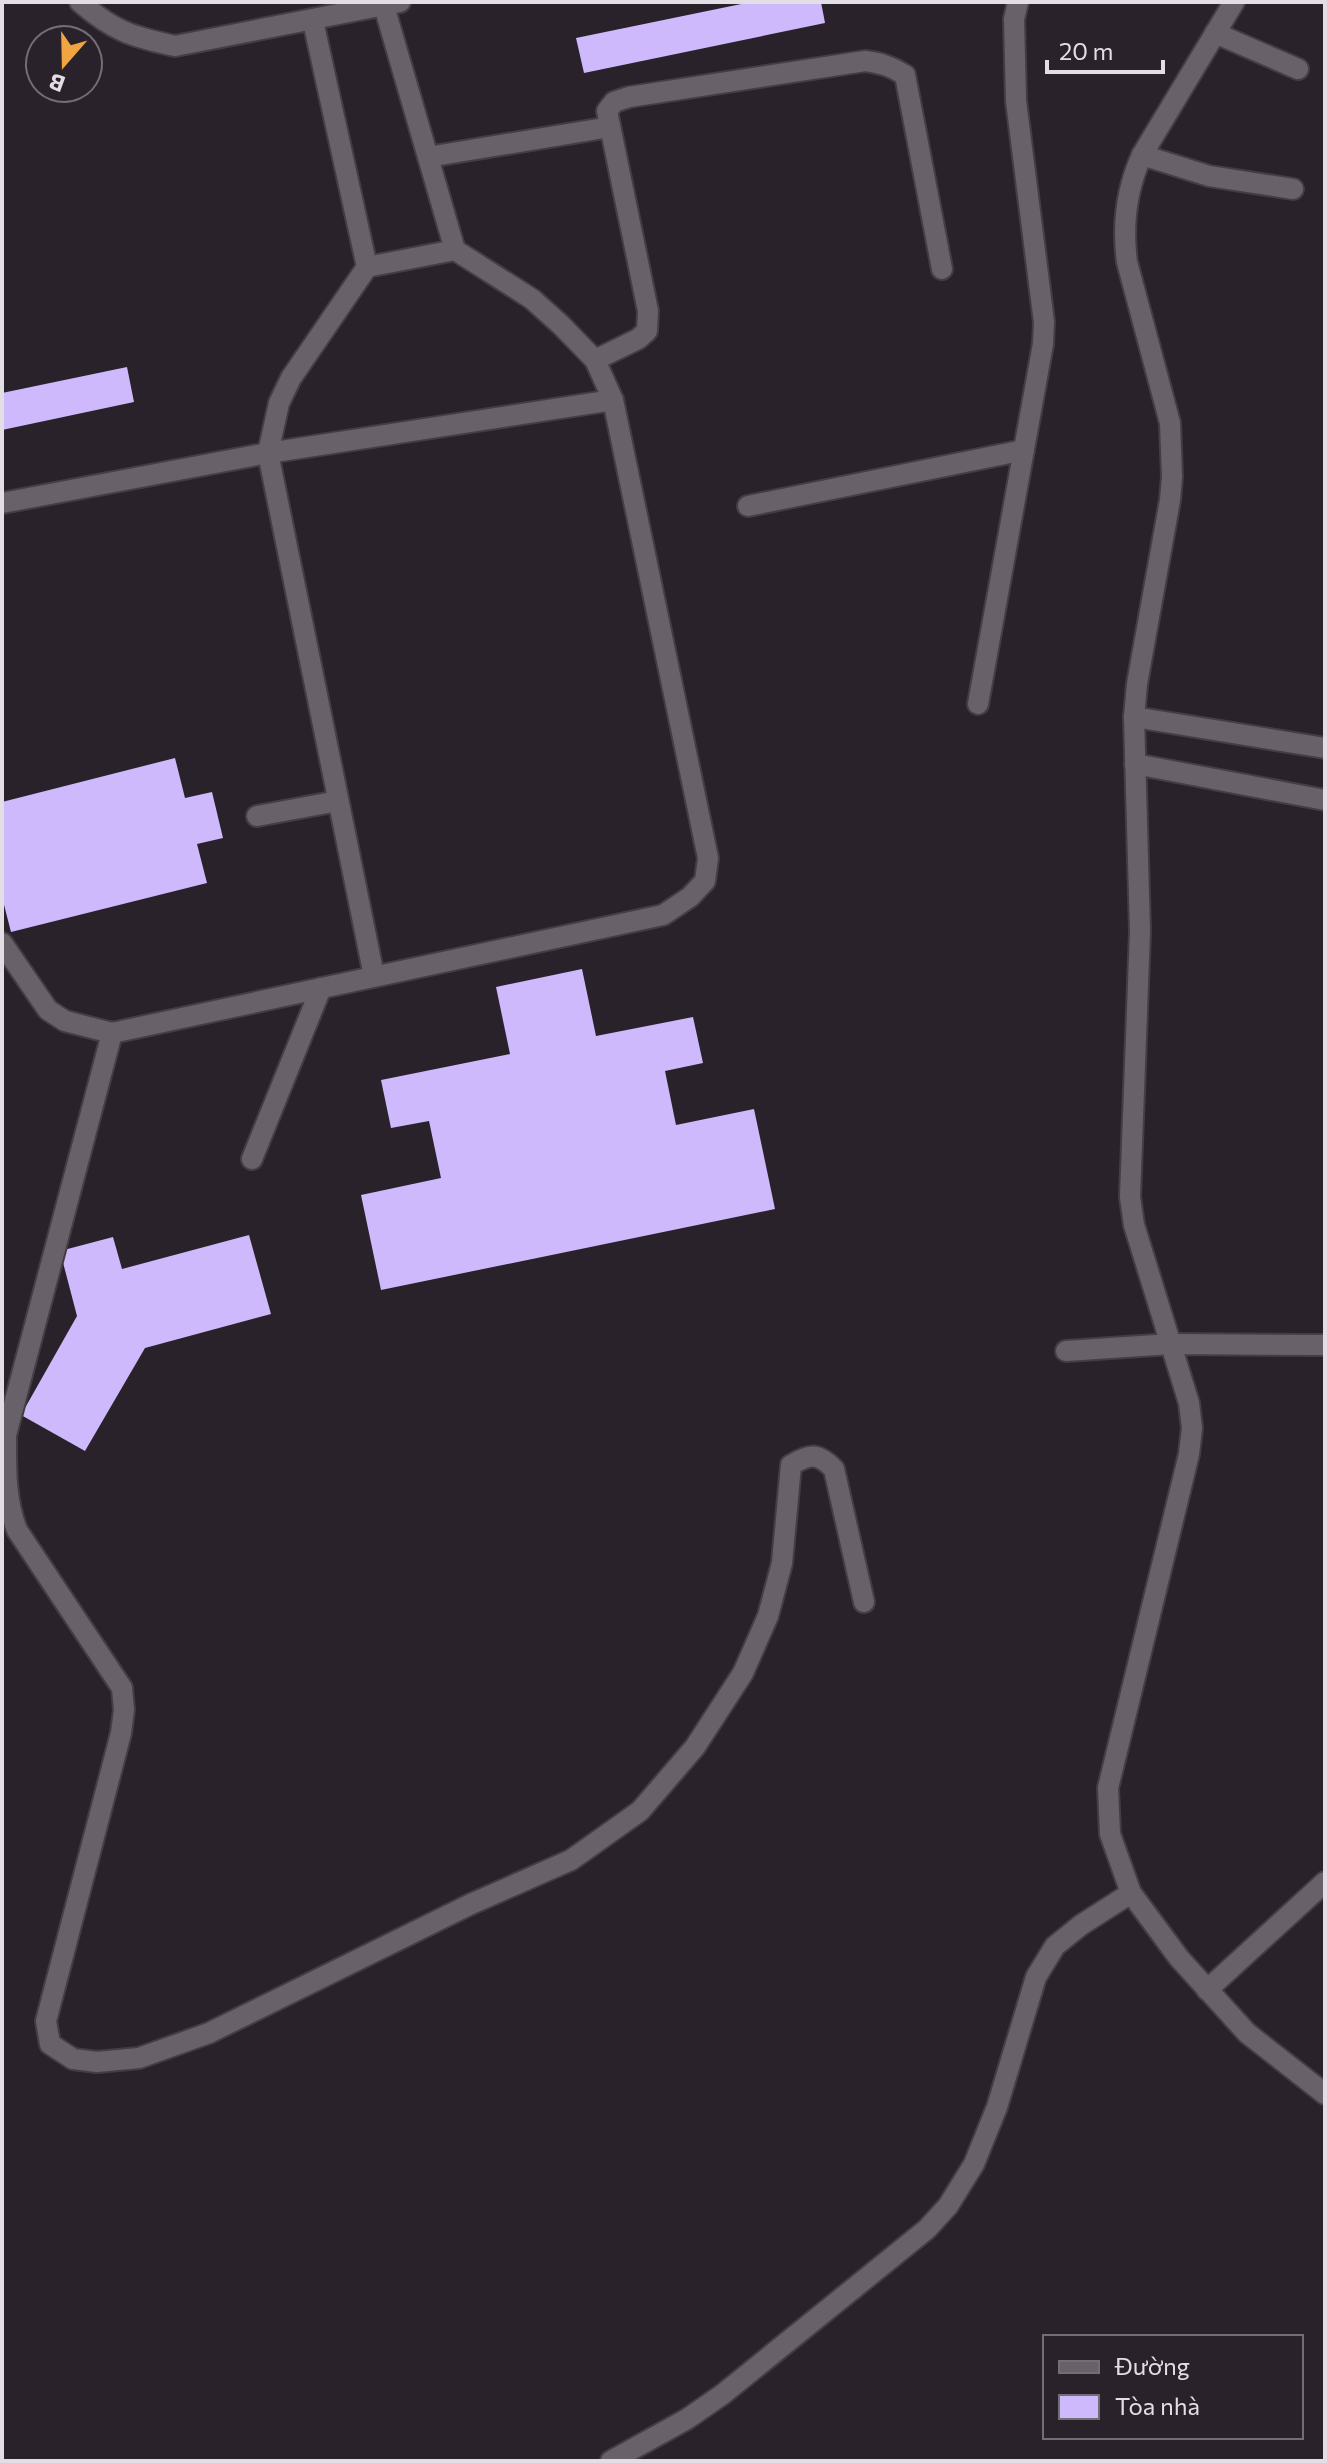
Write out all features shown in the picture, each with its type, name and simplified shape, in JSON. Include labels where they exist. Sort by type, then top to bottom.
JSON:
[{"type":"street","points":[[2,943],[48,1010],[65,1021],[112,1033],[663,915],[690,897],[705,881],[708,858],[613,400],[595,360],[561,325],[532,299],[455,250],[428,157],[392,4],[175,46],[139,38],[102,22],[80,2]]},
{"type":"street","points":[[978,704],[1043,344],[1044,322],[1016,101],[1014,19],[1018,2]]},
{"type":"street","points":[[1234,2],[1142,155],[1126,204],[1123,235],[1127,262],[1170,423],[1172,477],[1134,717],[1140,931],[1130,1197],[1134,1225],[1189,1403],[1192,1428],[1189,1454],[1108,1788],[1110,1834],[1131,1893],[1179,1958],[1247,2033],[1325,2094]]},
{"type":"street","points":[[313,21],[367,267]]},
{"type":"street","points":[[1215,33],[1298,69]]},
{"type":"street","points":[[595,360],[638,339],[647,331],[648,311],[607,111],[614,102],[629,97],[865,61],[895,68],[905,75],[942,269]]},
{"type":"street","points":[[428,157],[610,127]]},
{"type":"street","points":[[1142,155],[1209,176],[1293,189]]},
{"type":"street","points":[[374,976],[268,453],[279,403],[291,378],[367,267],[455,250]]},
{"type":"street","points":[[2,503],[268,453],[613,400]]},
{"type":"street","points":[[748,506],[1024,450]]},
{"type":"street","points":[[1134,717],[1325,748]]},
{"type":"street","points":[[1135,764],[1325,800]]},
{"type":"street","points":[[257,816],[338,801]]},
{"type":"street","points":[[252,1159],[321,988]]},
{"type":"street","points":[[112,1033],[6,1435],[9,1510],[17,1530],[122,1688],[124,1710],[121,1733],[46,2021],[50,2044],[73,2059],[97,2062],[139,2058],[209,2033],[471,1904],[571,1860],[640,1811],[695,1747],[743,1673],[768,1616],[782,1563],[791,1465],[807,1456],[823,1458],[834,1469],[864,1602]]},
{"type":"street","points":[[1066,1351],[1171,1344],[1325,1345]]},
{"type":"street","points":[[1207,1990],[1325,1882]]},
{"type":"street","points":[[611,2461],[687,2419],[723,2394],[927,2229],[948,2206],[974,2164],[997,2107],[1036,1977],[1055,1946],[1131,1893]]},
{"type":"building","points":[[751,2],[821,2],[825,23],[584,73],[576,38]]},
{"type":"building","points":[[127,367],[134,402],[2,430],[2,393]]},
{"type":"building","points":[[175,758],[185,798],[212,792],[223,838],[197,844],[207,883],[11,932],[2,897],[2,802]]},
{"type":"building","points":[[582,969],[596,1036],[693,1017],[703,1063],[665,1071],[676,1125],[754,1109],[775,1209],[381,1290],[361,1195],[441,1178],[429,1121],[391,1128],[381,1080],[510,1054],[496,987]]},
{"type":"building","points":[[249,1235],[271,1314],[145,1348],[85,1451],[21,1415],[77,1316],[60,1251],[113,1237],[122,1269]]}]
